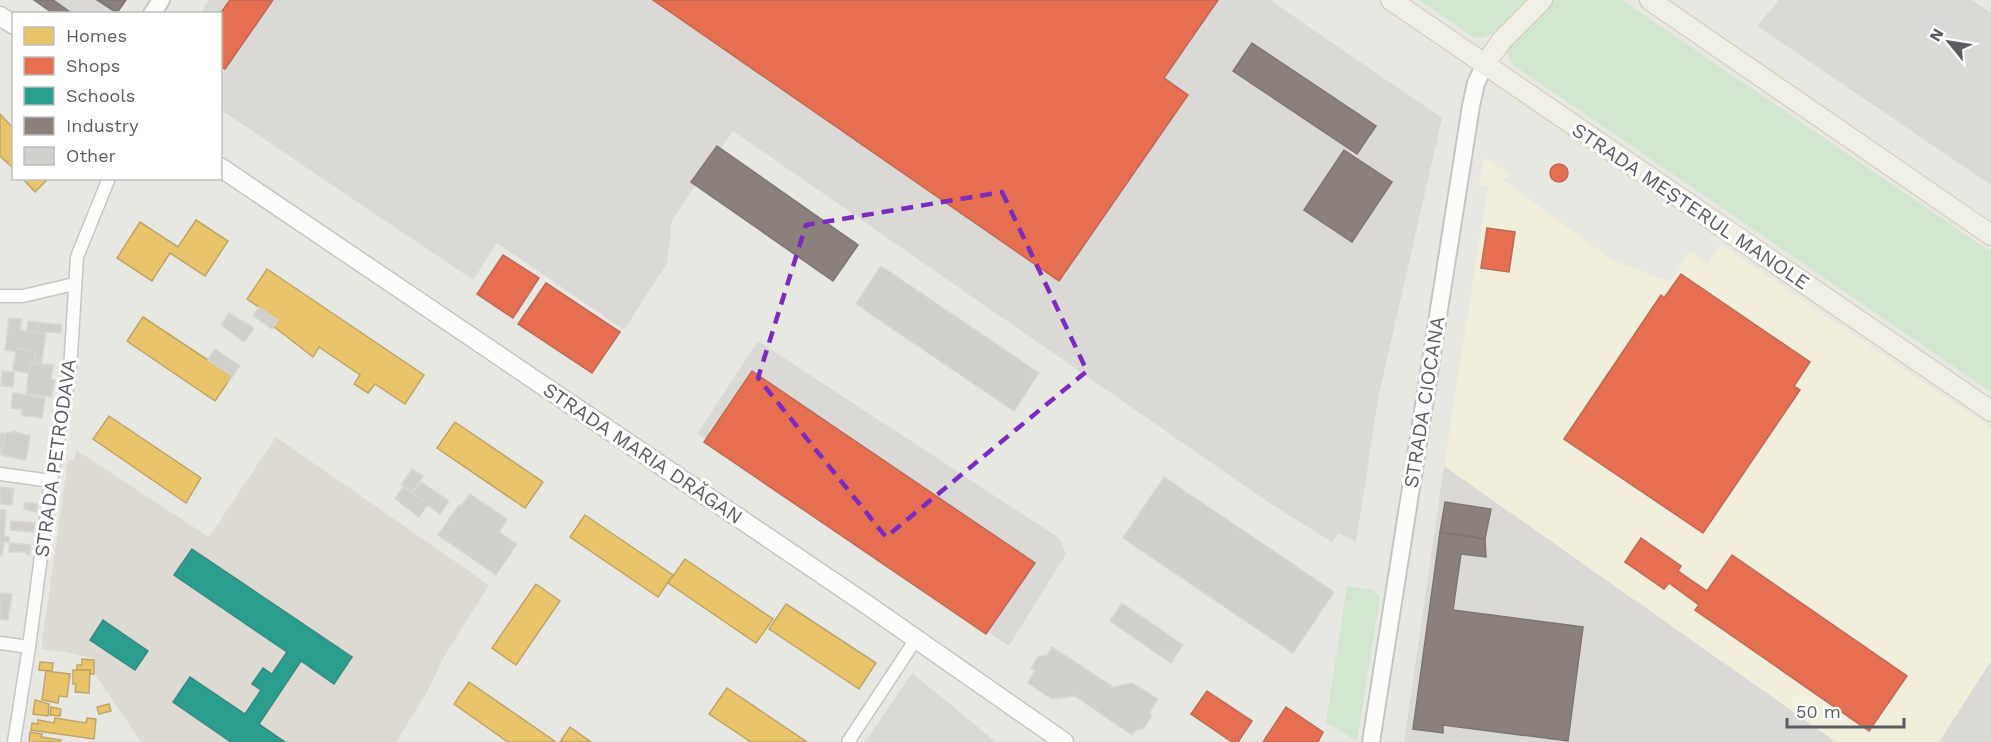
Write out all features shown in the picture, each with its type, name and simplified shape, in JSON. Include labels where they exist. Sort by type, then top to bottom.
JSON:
[{"type":"main road","name":"STRADA MEȘTERUL MANOLE","points":[[1391,0],[1991,411]]},
{"type":"main road","points":[[1485,64],[1502,40],[1542,0]]},
{"type":"main road","points":[[1650,0],[1991,235]]},
{"type":"main road","name":"STRADA MARIA DRĂGAN","points":[[222,168],[1064,742]]},
{"type":"street","name":"STRADA CIOCANA","points":[[1371,742],[1472,106],[1476,83],[1485,64]]},
{"type":"street","name":"STRADA PETRODAVA","points":[[14,742],[51,481],[70,370],[77,257],[108,180]]},
{"type":"street","points":[[0,296],[23,296],[74,284]]},
{"type":"street","points":[[0,474],[51,481]]},
{"type":"street","points":[[848,742],[916,639]]},
{"type":"street","points":[[0,643],[29,647]]},
{"type":"highlighted area","points":[[1002,192],[1087,371],[886,537],[758,378],[806,225]]},
{"type":"shaded area","points":[[34,0],[97,0],[115,12],[52,12]]},
{"type":"shaded area","points":[[209,0],[1270,0],[1442,118],[1379,394],[1356,542],[1338,533],[1332,542],[1268,502],[733,131],[672,220],[667,263],[624,330],[497,243],[473,280],[222,111],[222,12],[201,12]]},
{"type":"shaded area","points":[[1779,0],[1972,0],[1991,13],[1991,185],[1757,26]]},
{"type":"shaded area","points":[[1484,157],[1511,175],[1502,179],[1612,260],[1671,282],[1690,251],[1708,264],[1720,244],[1991,428],[1991,661],[1939,742],[1836,742],[1444,466],[1488,186],[1479,185]]},
{"type":"shaded area","points":[[758,341],[1059,538],[1066,554],[1009,646],[697,434]]},
{"type":"shaded area","points":[[276,437],[489,585],[444,657],[427,692],[396,742],[141,742],[95,674],[95,659],[41,649],[68,460],[74,460],[76,450],[209,537]]},
{"type":"shaded area","points":[[1444,466],[1836,742],[1404,742]]},
{"type":"shaded area","points":[[1991,661],[1991,742],[1939,742]]},
{"type":"shaded area","points":[[912,673],[996,742],[865,742]]},
{"type":"green space","points":[[1419,0],[1527,0],[1497,31],[1483,38],[1475,38]]},
{"type":"green space","points":[[1554,0],[1622,0],[1991,252],[1991,392],[1512,64],[1507,52],[1511,44]]},
{"type":"green space","points":[[1347,586],[1373,590],[1380,597],[1357,741],[1326,722]]},
{"type":"building: Homes","points":[[0,114],[12,127],[12,167],[0,156]]},
{"type":"building: Homes","points":[[24,180],[47,180],[35,192]]},
{"type":"building: Homes","points":[[196,220],[228,241],[205,276],[170,253],[152,281],[117,258],[140,222],[178,247]]},
{"type":"building: Homes","points":[[267,269],[424,375],[405,404],[375,384],[368,393],[354,384],[360,375],[319,347],[313,357],[273,326],[278,320],[247,299]]},
{"type":"building: Homes","points":[[143,317],[232,376],[215,401],[127,341]]},
{"type":"building: Homes","points":[[109,416],[201,478],[186,503],[93,439]]},
{"type":"building: Homes","points":[[455,422],[543,482],[525,508],[437,448]]},
{"type":"building: Homes","points":[[585,515],[673,575],[658,597],[570,537]]},
{"type":"building: Homes","points":[[685,559],[773,619],[756,643],[668,583]]},
{"type":"building: Homes","points":[[536,584],[560,601],[516,665],[492,648]]},
{"type":"building: Homes","points":[[786,604],[876,663],[859,689],[769,629]]},
{"type":"building: Homes","points":[[82,659],[94,660],[94,674],[90,674],[90,670],[77,670],[77,665],[82,665]]},
{"type":"building: Homes","points":[[40,662],[53,663],[52,671],[39,670]]},
{"type":"building: Homes","points":[[73,670],[90,670],[89,693],[75,692]]},
{"type":"building: Homes","points":[[46,671],[70,674],[67,697],[59,696],[58,703],[42,700]]},
{"type":"building: Homes","points":[[469,682],[556,742],[508,742],[454,704]]},
{"type":"building: Homes","points":[[727,688],[807,742],[751,742],[709,714]]},
{"type":"building: Homes","points":[[35,700],[49,704],[48,716],[33,714]]},
{"type":"building: Homes","points":[[109,704],[111,711],[99,714],[97,707]]},
{"type":"building: Homes","points":[[51,707],[61,709],[60,716],[50,715]]},
{"type":"building: Homes","points":[[55,718],[86,723],[87,718],[96,719],[94,739],[31,730],[32,723],[38,724],[38,720],[54,723]]},
{"type":"building: Homes","points":[[570,727],[591,742],[560,742]]},
{"type":"building: Homes","points":[[30,732],[42,734],[41,737],[61,740],[60,742],[29,742]]},
{"type":"building: Shops","points":[[230,0],[273,0],[225,69],[222,67],[221,12]]},
{"type":"building: Shops","points":[[653,0],[1218,0],[1164,78],[1188,95],[1059,281]]},
{"type":"building: Shops","points":[[1559,164],[1565,167],[1568,173],[1565,179],[1559,182],[1553,179],[1550,173],[1553,167]]},
{"type":"building: Shops","points":[[1487,228],[1515,232],[1509,272],[1481,268]]},
{"type":"building: Shops","points":[[503,255],[539,278],[513,318],[477,294]]},
{"type":"building: Shops","points":[[1681,274],[1810,362],[1794,386],[1800,390],[1703,533],[1564,439],[1661,295],[1664,298]]},
{"type":"building: Shops","points":[[546,283],[620,332],[592,373],[518,324]]},
{"type":"building: Shops","points":[[752,371],[1035,563],[986,634],[704,442]]},
{"type":"building: Shops","points":[[1641,538],[1681,566],[1678,571],[1707,591],[1732,555],[1907,676],[1869,731],[1695,610],[1699,605],[1669,583],[1664,589],[1625,562]]},
{"type":"building: Shops","points":[[1207,691],[1252,721],[1238,742],[1232,742],[1191,714]]},
{"type":"building: Shops","points":[[1286,707],[1323,732],[1318,742],[1263,742]]},
{"type":"building: Schools","points":[[192,549],[352,657],[334,684],[301,661],[259,724],[285,742],[231,742],[173,702],[190,677],[245,714],[261,690],[252,684],[263,668],[272,674],[287,652],[174,575]]},
{"type":"building: Schools","points":[[103,620],[148,651],[135,670],[90,640]]},
{"type":"building: Industry","points":[[34,0],[53,0],[70,12],[51,12]]},
{"type":"building: Industry","points":[[97,0],[126,0],[115,12]]},
{"type":"building: Industry","points":[[1252,43],[1376,126],[1357,154],[1233,71]]},
{"type":"building: Industry","points":[[717,146],[858,245],[833,281],[691,182]]},
{"type":"building: Industry","points":[[1344,150],[1392,182],[1352,242],[1304,210]]},
{"type":"building: Industry","points":[[1445,502],[1491,509],[1485,539],[1440,532]]},
{"type":"building: Industry","points":[[1440,532],[1485,539],[1486,557],[1461,554],[1453,610],[1583,627],[1568,741],[1443,725],[1443,733],[1413,729]]},
{"type":"building: Other","points":[[881,266],[1039,373],[1014,411],[856,304]]},
{"type":"building: Other","points":[[259,307],[278,320],[272,329],[253,316]]},
{"type":"building: Other","points":[[229,313],[254,328],[244,342],[221,325]]},
{"type":"building: Other","points":[[9,318],[22,319],[20,330],[46,334],[41,364],[34,363],[35,354],[5,350]]},
{"type":"building: Other","points":[[28,321],[62,325],[61,333],[45,332],[45,334],[27,331]]},
{"type":"building: Other","points":[[17,348],[36,352],[32,374],[13,370]]},
{"type":"building: Other","points":[[215,349],[240,366],[228,383],[232,376],[208,360]]},
{"type":"building: Other","points":[[30,363],[53,365],[51,379],[55,380],[52,397],[26,394]]},
{"type":"building: Other","points":[[2,371],[14,372],[13,387],[1,386]]},
{"type":"building: Other","points":[[13,393],[45,398],[42,418],[21,415],[22,409],[11,408]]},
{"type":"building: Other","points":[[12,431],[30,436],[26,460],[1,455],[6,432],[12,433]]},
{"type":"building: Other","points":[[0,433],[5,434],[1,454],[0,453]]},
{"type":"building: Other","points":[[412,469],[423,476],[412,492],[401,485]]},
{"type":"building: Other","points":[[1164,477],[1334,592],[1293,653],[1123,538]]},
{"type":"building: Other","points":[[421,482],[449,501],[440,514],[412,494]]},
{"type":"building: Other","points":[[0,487],[14,489],[12,505],[0,504]]},
{"type":"building: Other","points":[[403,487],[428,504],[419,517],[395,499]]},
{"type":"building: Other","points":[[470,494],[507,519],[499,532],[517,544],[496,575],[438,535],[459,505],[461,506]]},
{"type":"building: Other","points":[[25,502],[38,504],[37,512],[24,509]]},
{"type":"building: Other","points":[[0,510],[6,510],[4,536],[9,537],[9,542],[4,542],[2,555],[0,555]]},
{"type":"building: Other","points":[[11,521],[35,523],[34,532],[10,530]]},
{"type":"building: Other","points":[[10,543],[30,545],[30,555],[26,552],[9,552]]},
{"type":"building: Other","points":[[0,593],[12,594],[8,620],[0,619]]},
{"type":"building: Other","points":[[1122,603],[1183,645],[1171,663],[1110,621]]},
{"type":"building: Other","points":[[1052,647],[1113,687],[1132,683],[1158,699],[1149,713],[1152,715],[1144,728],[1135,731],[1132,735],[1075,696],[1052,699],[1028,683],[1035,671],[1031,668],[1038,657],[1047,655]]}]
